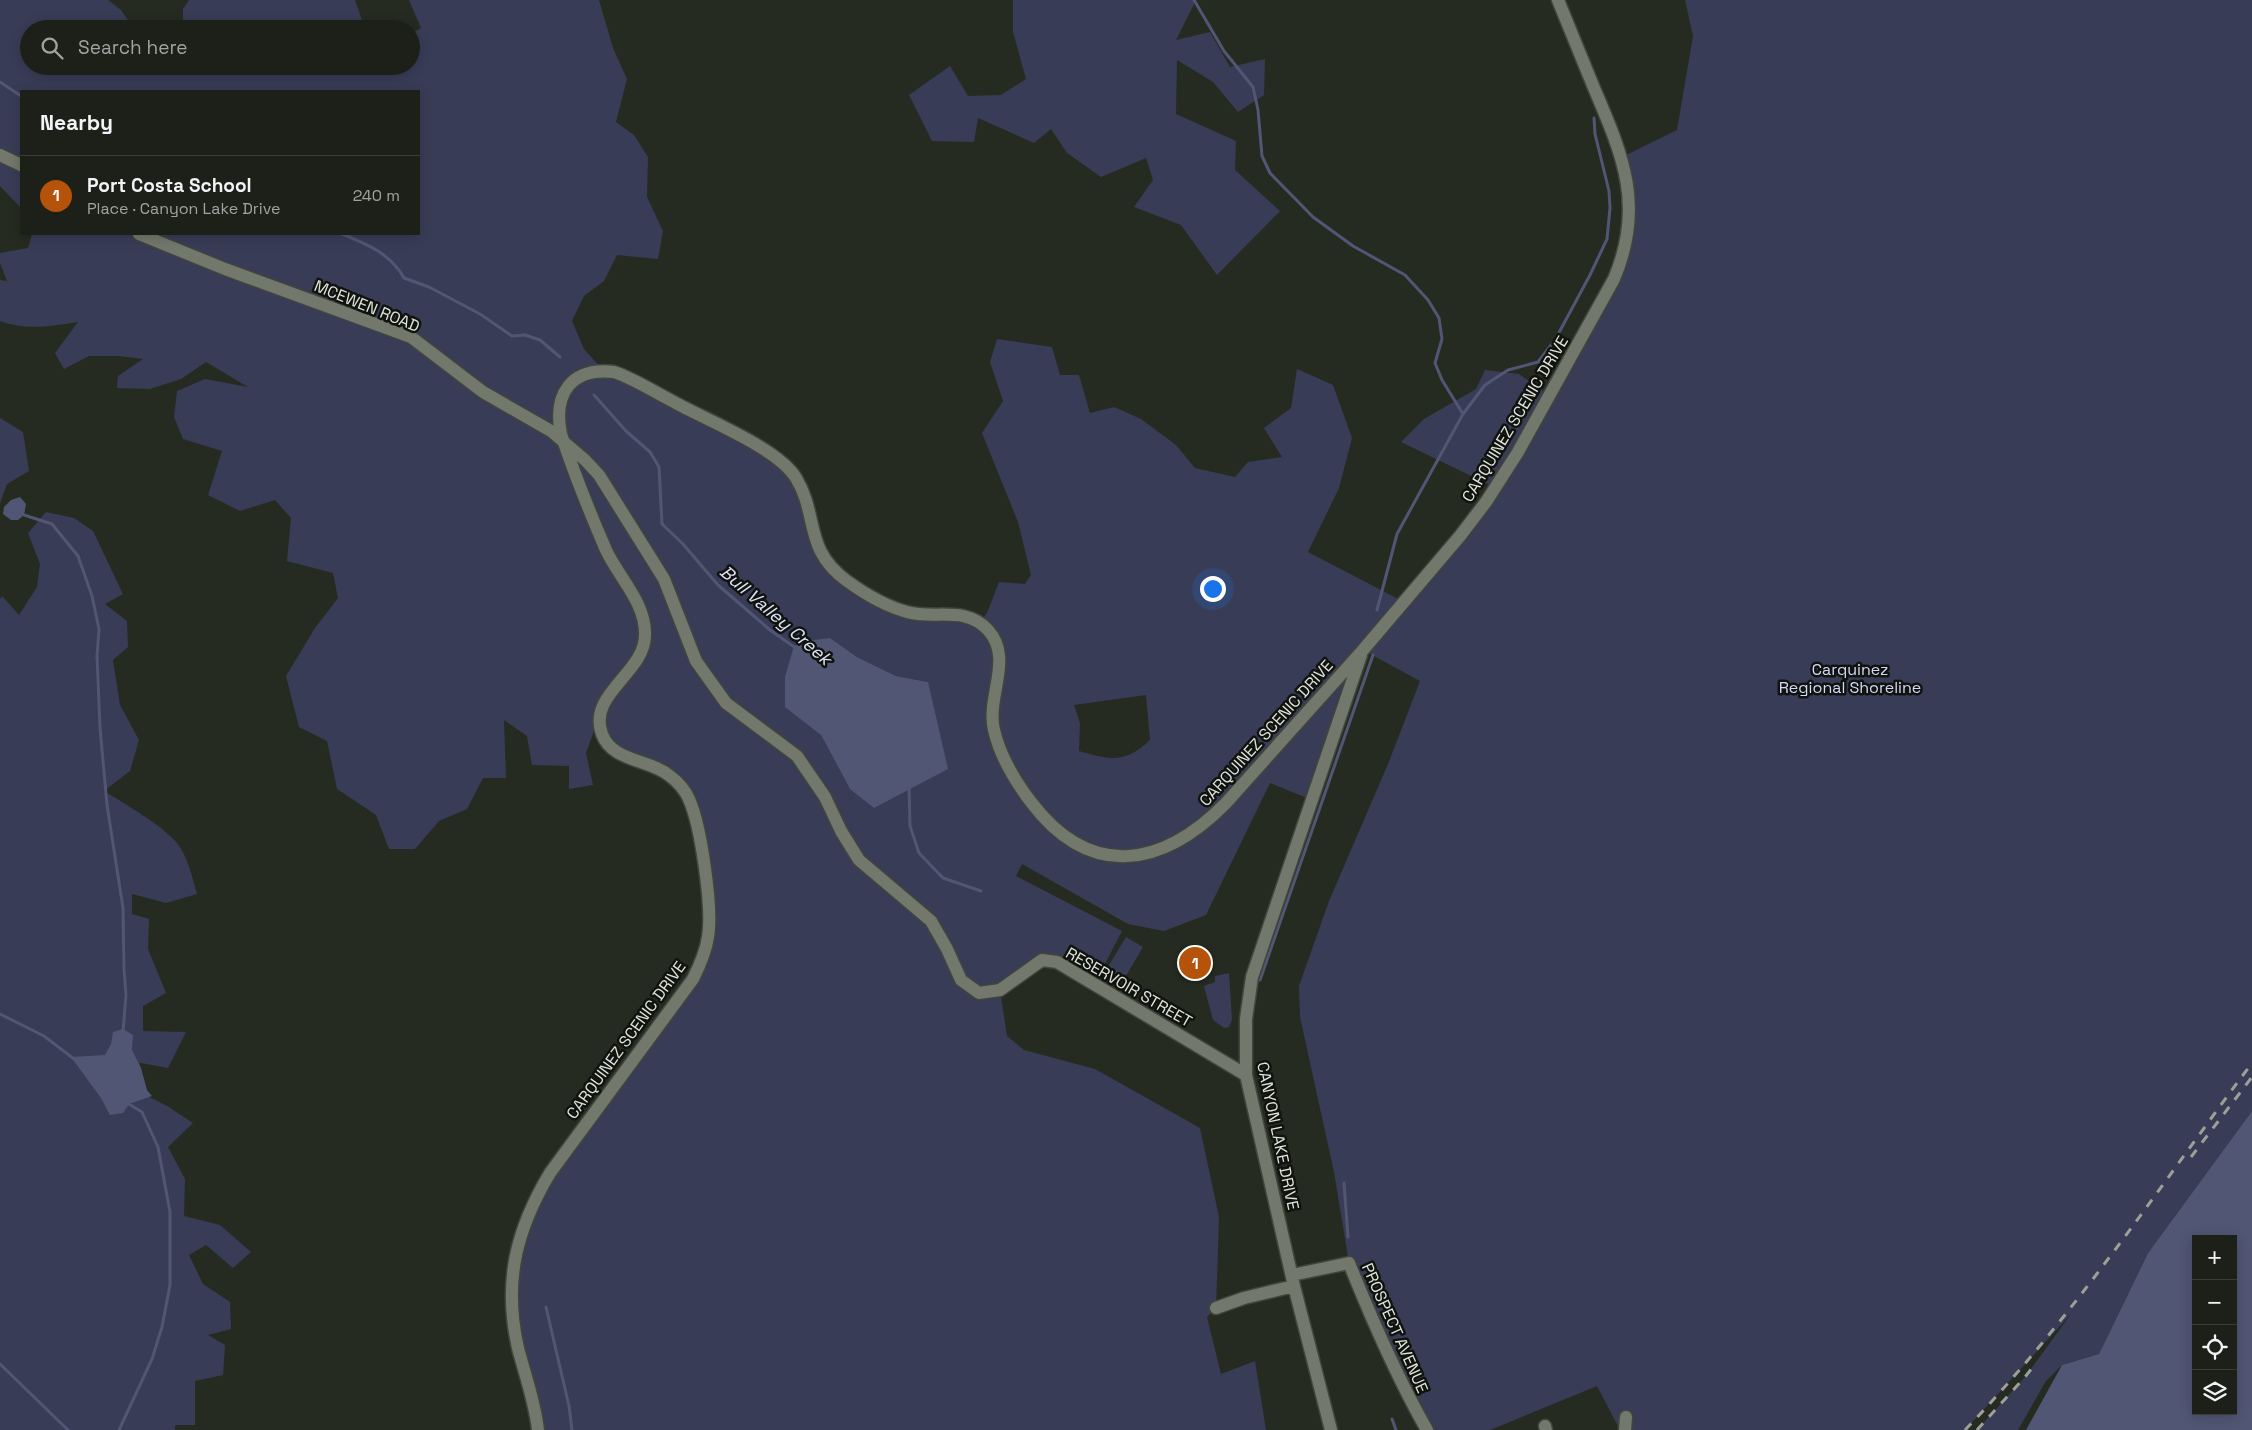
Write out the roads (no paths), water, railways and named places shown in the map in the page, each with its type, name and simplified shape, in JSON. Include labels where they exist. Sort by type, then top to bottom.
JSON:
[{"type":"street","name":"CARQUINEZ SCENIC DRIVE","points":[[538,1430],[513,1322],[512,1280],[514,1257],[520,1234],[538,1193],[550,1172],[693,979],[706,947],[710,923],[696,819],[686,793],[677,781],[660,769],[615,751],[607,744],[601,734],[601,710],[605,701],[639,658],[644,647],[645,627],[640,608],[606,551],[564,443],[558,414],[562,394],[568,386],[584,374],[603,370],[624,375],[760,448],[784,464],[792,472],[802,492],[819,548],[832,569],[841,577],[880,601],[907,612],[920,614],[960,614],[971,618],[988,630],[994,637],[1000,656],[992,717],[1002,753],[1027,796],[1046,821],[1069,840],[1099,853],[1125,856],[1151,854],[1174,844],[1201,826],[1238,791],[1363,650],[1460,536],[1496,488],[1600,307],[1622,258],[1628,230],[1628,188],[1622,157],[1558,0]]},
{"type":"street","points":[[0,155],[20,165]]},
{"type":"street","name":"MCEWEN ROAD","points":[[141,235],[225,269],[411,337],[483,392],[551,431],[564,443]]},
{"type":"street","name":"RESERVOIR STREET","points":[[564,443],[585,460],[598,475],[664,579],[696,661],[726,702],[797,756],[824,797],[841,831],[859,860],[931,921],[947,949],[961,980],[979,992],[1000,990],[1042,960],[1057,962],[1246,1075]]},
{"type":"street","name":"CANYON LAKE DRIVE","points":[[1330,1430],[1293,1281],[1246,1075],[1246,1019],[1252,976],[1363,650]]},
{"type":"street","name":"PROSPECT AVENUE","points":[[1216,1308],[1349,1263],[1370,1316],[1405,1392],[1427,1430]]},
{"type":"street","points":[[1625,1430],[1626,1417]]},
{"type":"waterway","points":[[1194,0],[1224,51],[1253,87],[1258,110],[1262,156],[1270,173],[1313,217],[1353,246],[1405,275],[1428,300],[1439,318],[1442,339],[1435,363],[1442,380],[1463,414]]},
{"type":"waterway","name":"Bull Valley Creek","points":[[0,82],[20,95]]},
{"type":"waterway","points":[[1377,610],[1397,534],[1463,414],[1485,385],[1508,370],[1538,362],[1555,340],[1607,239],[1610,208],[1609,191],[1595,134],[1594,118]]},
{"type":"waterway","name":"Bull Valley Creek","points":[[344,235],[369,246],[385,256],[404,278],[429,287],[480,314],[512,336],[525,335],[540,340],[560,357]]},
{"type":"waterway","name":"Bull Valley Creek","points":[[594,395],[626,431],[650,452],[659,467],[662,524],[683,544],[718,585],[770,630],[797,649]]},
{"type":"waterway","points":[[24,515],[52,524],[78,556],[92,596],[99,629],[97,656],[100,728],[107,805],[123,908],[126,995],[123,1032]]},
{"type":"waterway","points":[[1260,980],[1373,655]]},
{"type":"waterway","name":"Bull Valley Creek","points":[[909,785],[910,826],[919,853],[943,878],[981,891]]},
{"type":"waterway","points":[[0,1014],[44,1036],[74,1059]]},
{"type":"waterway","points":[[119,1430],[152,1359],[162,1327],[170,1285],[170,1212],[158,1147],[142,1112],[127,1103]]},
{"type":"waterway","name":"Bull Valley Creek","points":[[1344,1183],[1348,1237]]},
{"type":"waterway","points":[[546,1307],[569,1406],[572,1430]]},
{"type":"waterway","points":[[0,1364],[68,1430]]},
{"type":"waterway","name":"Bull Valley Creek","points":[[1392,1419],[1396,1430]]},
{"type":"railway","points":[[1965,1430],[2005,1387],[2079,1297],[2252,1063]]},
{"type":"railway","points":[[2191,1157],[2252,1077]]},
{"type":"railway","points":[[1977,1430],[2036,1363]]},
{"type":"place","name":"Port Costa School","points":[[1195,963]]},
{"type":"park label","name":"Carquinez Regional Shoreline","points":[[1850,678]]}]
